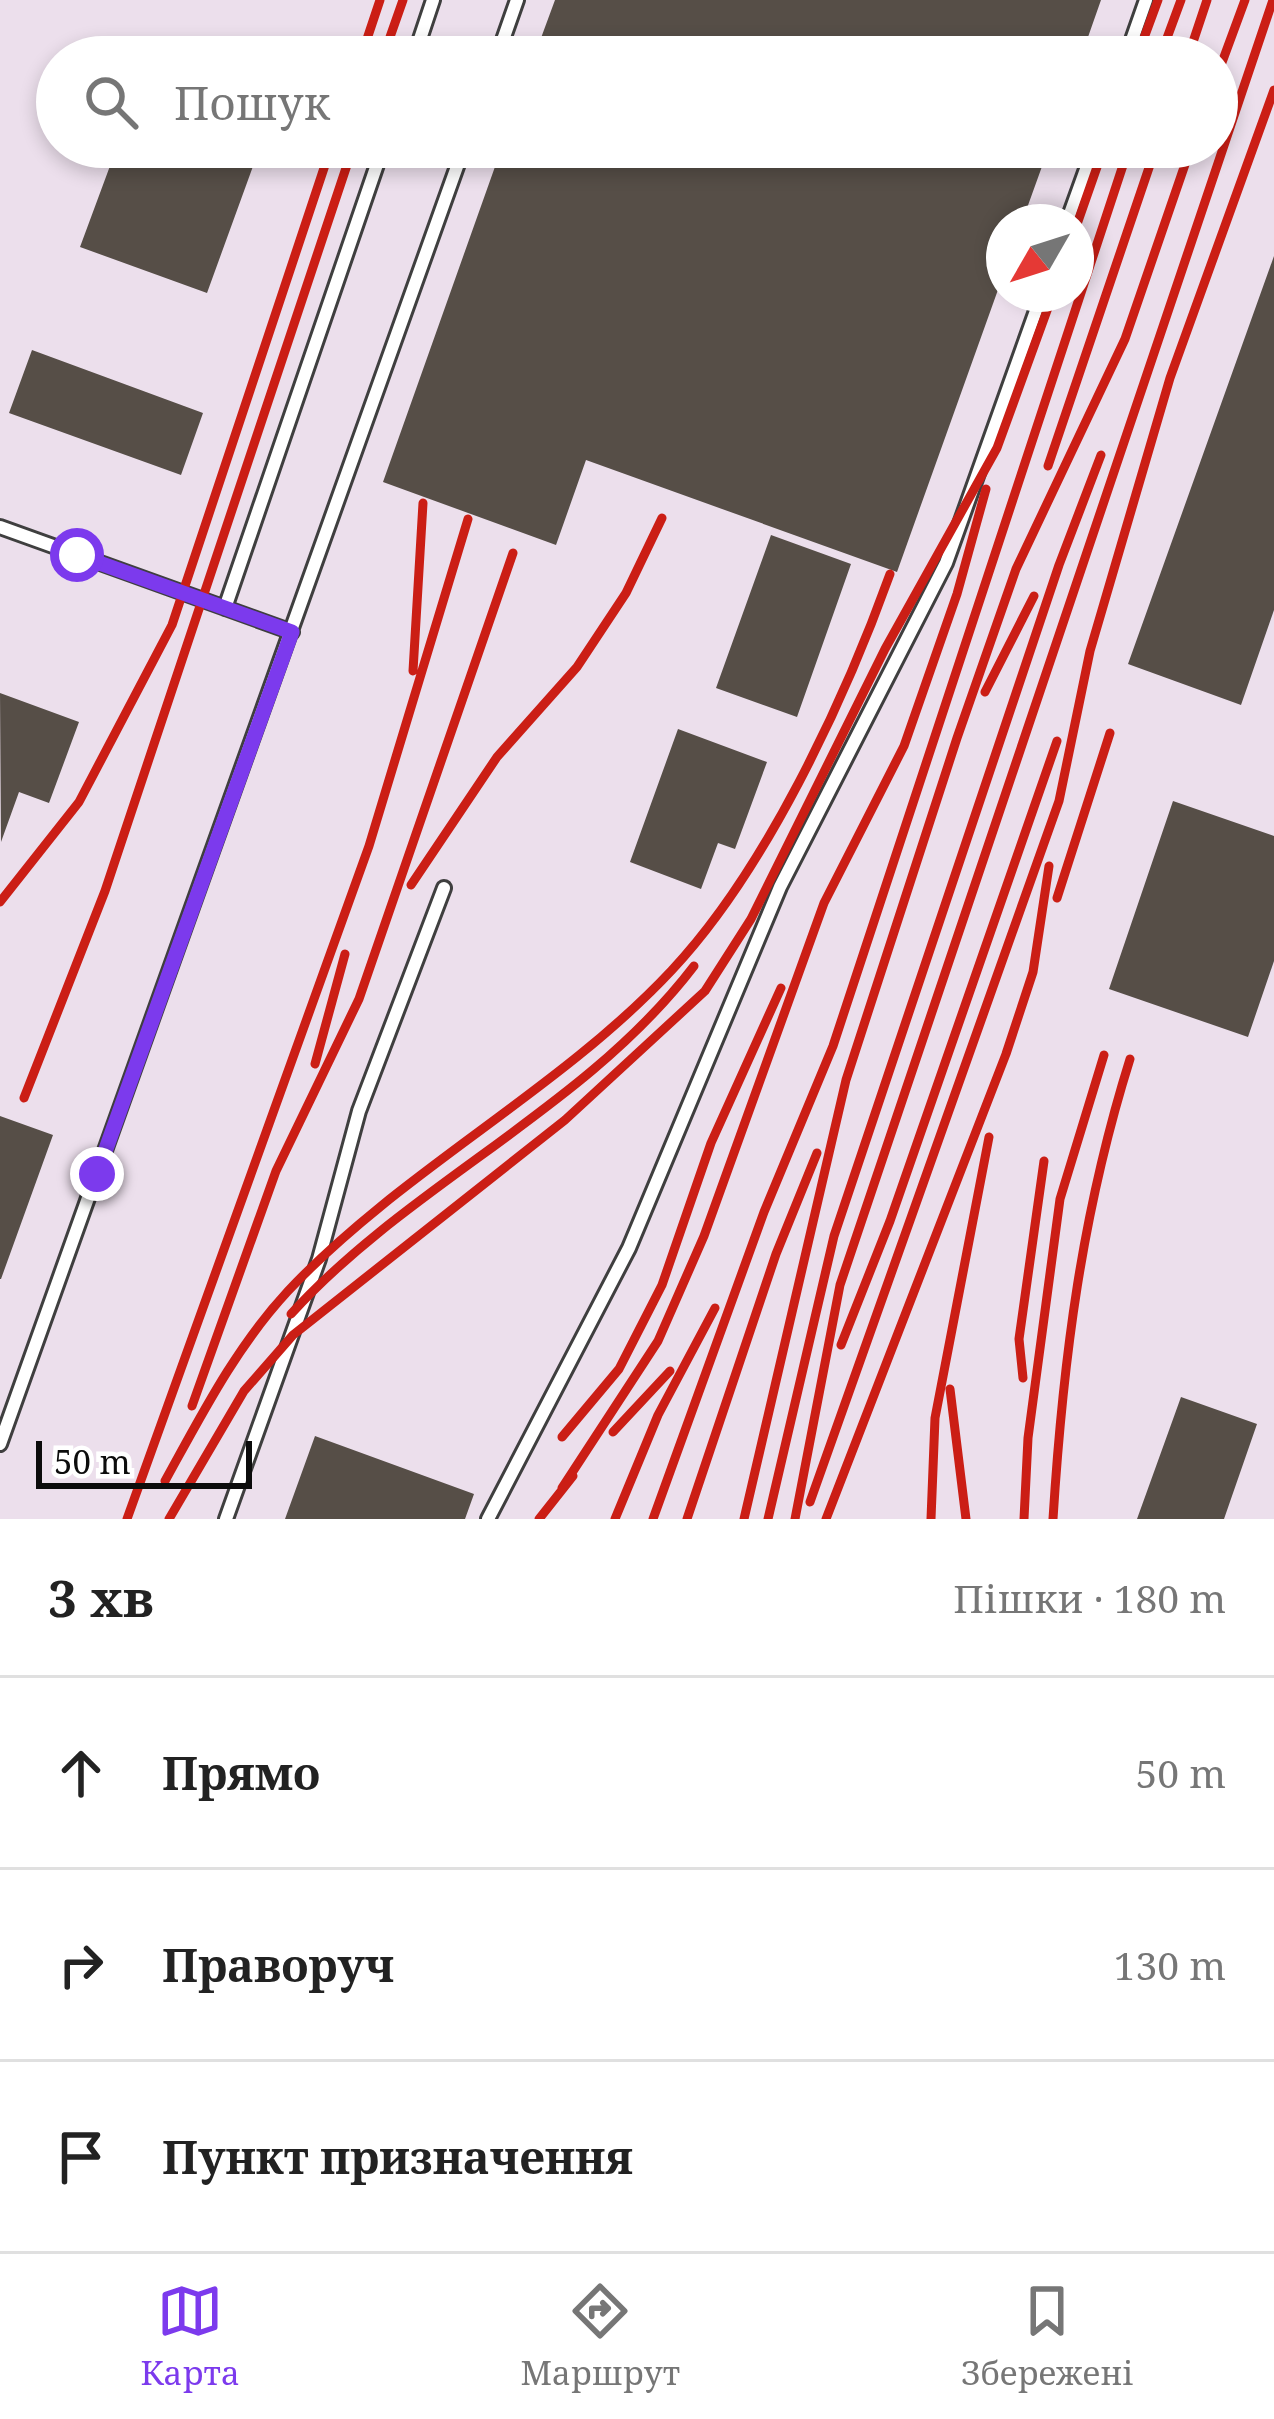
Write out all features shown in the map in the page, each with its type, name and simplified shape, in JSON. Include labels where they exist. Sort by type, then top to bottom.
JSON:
[{"type":"lane","points":[[421,36],[434,0]]},
{"type":"lane","points":[[504,36],[517,0]]},
{"type":"lane","points":[[1133,36],[1146,0]]},
{"type":"lane","points":[[225,608],[376,168]]},
{"type":"lane","points":[[0,1444],[457,168]]},
{"type":"lane","points":[[1073,204],[1086,168]]},
{"type":"lane","points":[[488,1519],[629,1248],[780,887],[946,563],[1036,312]]},
{"type":"lane","points":[[0,527],[292,632]]},
{"type":"lane","points":[[226,1519],[320,1259],[359,1111],[444,888]]},
{"type":"shaded area","points":[[0,0],[1274,0],[1274,1519],[0,1519]]},
{"type":"building","points":[[555,0],[1101,0],[1088,36],[542,36]]},
{"type":"building","points":[[109,168],[252,168],[207,293],[80,247]]},
{"type":"building","points":[[495,168],[1041,168],[1028,204],[986,204],[986,312],[990,312],[897,572],[586,460],[556,545],[383,482]]},
{"type":"building","points":[[1274,256],[1274,610],[1241,705],[1128,664]]},
{"type":"building","points":[[32,350],[203,413],[181,475],[9,413]]},
{"type":"building","points":[[771,535],[851,564],[797,717],[716,688]]},
{"type":"building","points":[[0,693],[79,722],[49,803],[19,792],[1,842]]},
{"type":"building","points":[[678,729],[767,762],[735,849],[718,843],[701,889],[630,862]]},
{"type":"building","points":[[1173,801],[1274,836],[1274,961],[1248,1037],[1109,989]]},
{"type":"building","points":[[0,1116],[53,1135],[1,1279],[0,1279]]},
{"type":"building","points":[[1181,1397],[1257,1424],[1224,1519],[1137,1519]]},
{"type":"building","points":[[315,1436],[474,1494],[465,1519],[285,1519]]},
{"type":"railway","points":[[368,36],[380,0]]},
{"type":"railway","points":[[390,36],[403,0]]},
{"type":"railway","points":[[1145,36],[1158,0]]},
{"type":"railway","points":[[1168,36],[1181,0]]},
{"type":"railway","points":[[1195,36],[1207,0]]},
{"type":"railway","points":[[1232,36],[1245,0]]},
{"type":"railway","points":[[1238,104],[1273,0]]},
{"type":"railway","points":[[810,1502],[1059,801],[1090,651],[1170,378],[1274,90]]},
{"type":"railway","points":[[0,902],[79,802],[172,625],[324,168]]},
{"type":"railway","points":[[24,1098],[105,891],[346,168]]},
{"type":"railway","points":[[1084,204],[1097,168]]},
{"type":"railway","points":[[653,1519],[764,1212],[833,1046],[1122,168]]},
{"type":"railway","points":[[1048,466],[1149,168]]},
{"type":"railway","points":[[744,1519],[846,1080],[957,738],[1016,569],[1125,339],[1184,168]]},
{"type":"railway","points":[[795,1519],[840,1285],[1216,168]]},
{"type":"railway","points":[[169,1519],[244,1391],[293,1335],[565,1120],[705,991],[751,919],[885,649],[997,448],[1046,312]]},
{"type":"railway","points":[[768,1519],[834,1236],[1059,565],[1101,455]]},
{"type":"railway","points":[[562,1488],[658,1341],[704,1236],[824,903],[904,746],[957,594],[986,489]]},
{"type":"railway","points":[[413,671],[423,503]]},
{"type":"railway","points":[[411,885],[497,757],[577,667],[626,593],[662,518]]},
{"type":"railway","points":[[127,1519],[369,846],[468,519]]},
{"type":"railway","points":[[192,1406],[276,1171],[359,999],[513,553]]},
{"type":"railway","points":[[165,1481],[236,1358],[288,1291],[380,1207],[627,1014],[706,930],[799,783],[850,676],[890,574]]},
{"type":"railway","points":[[985,692],[1034,596]]},
{"type":"railway","points":[[1057,898],[1110,733]]},
{"type":"railway","points":[[841,1345],[890,1221],[1057,741]]},
{"type":"railway","points":[[826,1519],[1006,1054],[1033,972],[1049,866]]},
{"type":"railway","points":[[315,1064],[345,954]]},
{"type":"railway","points":[[291,1314],[389,1224],[602,1062],[694,966]]},
{"type":"railway","points":[[562,1437],[619,1369],[662,1285],[711,1143],[781,988]]},
{"type":"railway","points":[[1024,1519],[1028,1438],[1060,1199],[1104,1055]]},
{"type":"railway","points":[[1053,1519],[1077,1286],[1099,1173],[1130,1059]]},
{"type":"railway","points":[[931,1519],[935,1418],[989,1137]]},
{"type":"railway","points":[[687,1519],[776,1254],[817,1153]]},
{"type":"railway","points":[[1023,1378],[1019,1339],[1044,1161]]},
{"type":"railway","points":[[615,1519],[658,1415],[715,1308]]},
{"type":"railway","points":[[613,1432],[670,1371]]},
{"type":"railway","points":[[950,1389],[966,1519]]},
{"type":"railway","points":[[539,1519],[573,1476]]},
{"type":"route","points":[[77,555],[292,632],[97,1174]]}]
